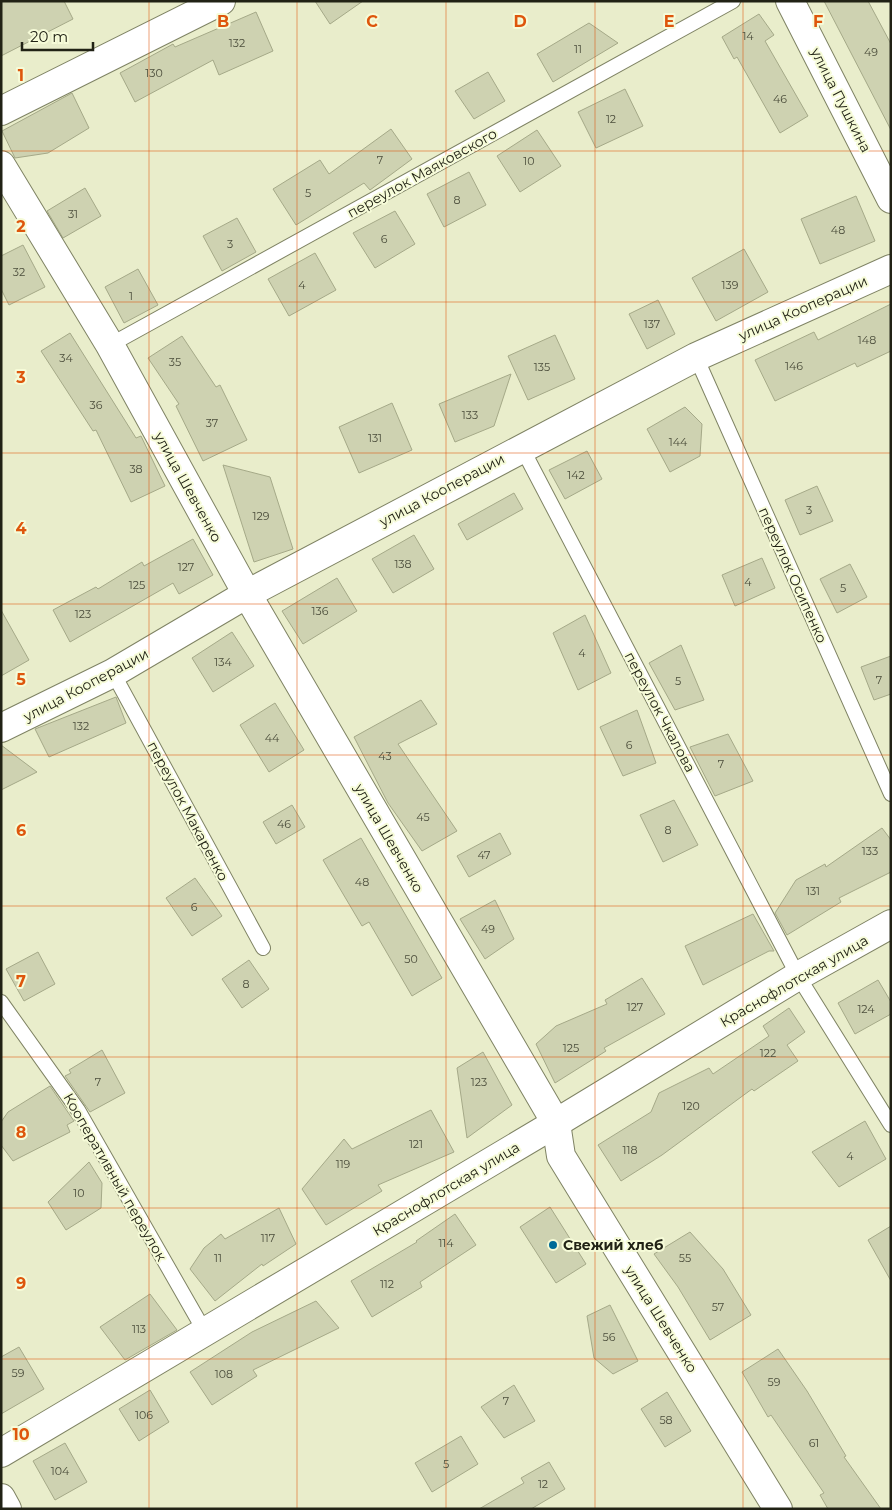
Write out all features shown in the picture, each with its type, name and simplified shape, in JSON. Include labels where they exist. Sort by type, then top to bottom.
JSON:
[{"type":"street","points":[[1,111],[221,1]]},
{"type":"street","name":"улица Пушкина","points":[[790,1],[891,199]]},
{"type":"street","name":"улица Шевченко","points":[[1,165],[110,345],[247,594],[556,1123],[561,1156],[778,1509]]},
{"type":"street","name":"улица Кооперации","points":[[1,728],[113,673],[247,594],[696,357],[891,269]]},
{"type":"street","name":"Краснофлотская улица","points":[[1,1453],[556,1123],[798,976],[891,924]]},
{"type":"street","points":[[1,1498],[7,1509]]},
{"type":"lane","name":"переулок Маяковского","points":[[110,345],[733,1]]},
{"type":"lane","name":"переулок Осипенко","points":[[696,357],[891,794]]},
{"type":"lane","name":"переулок Чкалова","points":[[522,448],[798,976],[891,1125]]},
{"type":"lane","name":"переулок Макаренко","points":[[113,673],[263,948]]},
{"type":"lane","name":"Кооперативный переулок","points":[[1,1002],[78,1110],[205,1332]]},
{"type":"building","points":[[1,1],[64,1],[73,19],[1,56]]},
{"type":"building","points":[[315,1],[363,1],[330,24]]},
{"type":"building","points":[[824,1],[868,1],[891,44],[891,130]]},
{"type":"building","points":[[256,12],[273,51],[219,75],[213,60],[135,102],[120,73],[173,44],[175,47]]},
{"type":"building","points":[[759,14],[774,35],[765,41],[808,116],[780,133],[737,57],[734,59],[722,37]]},
{"type":"building","points":[[589,23],[618,43],[553,82],[537,54]]},
{"type":"building","points":[[488,72],[505,101],[474,119],[455,91]]},
{"type":"building","points":[[625,89],[643,126],[596,148],[578,112]]},
{"type":"building","points":[[72,93],[89,128],[48,153],[15,158],[2,131]]},
{"type":"building","points":[[391,129],[412,159],[370,190],[364,183],[296,225],[273,189],[320,160],[329,174]]},
{"type":"building","points":[[537,130],[561,166],[520,192],[497,156]]},
{"type":"building","points":[[469,172],[486,205],[444,227],[427,194]]},
{"type":"building","points":[[85,188],[101,216],[63,238],[47,211]]},
{"type":"building","points":[[856,196],[875,241],[820,264],[801,219]]},
{"type":"building","points":[[395,211],[415,244],[375,268],[353,233]]},
{"type":"building","points":[[237,218],[256,252],[222,271],[203,236]]},
{"type":"building","points":[[23,245],[45,287],[9,305],[1,289],[1,256]]},
{"type":"building","points":[[744,249],[768,292],[716,321],[692,278]]},
{"type":"building","points":[[315,253],[336,290],[289,316],[268,279]]},
{"type":"building","points":[[138,269],[158,305],[124,323],[105,287]]},
{"type":"building","points":[[658,300],[675,334],[647,349],[629,314]]},
{"type":"building","points":[[891,304],[891,351],[857,367],[855,363],[775,401],[755,360],[814,332],[818,340]]},
{"type":"building","points":[[70,333],[136,438],[141,436],[165,486],[131,502],[96,430],[93,431],[41,351]]},
{"type":"building","points":[[555,335],[575,379],[528,400],[508,356]]},
{"type":"building","points":[[182,336],[216,387],[220,385],[247,440],[203,461],[176,406],[179,404],[148,358]]},
{"type":"building","points":[[511,374],[494,426],[455,442],[439,404]]},
{"type":"building","points":[[392,403],[412,450],[359,473],[339,427]]},
{"type":"building","points":[[685,407],[702,424],[700,456],[670,472],[647,429]]},
{"type":"building","points":[[587,451],[602,479],[565,499],[549,470]]},
{"type":"building","points":[[223,465],[270,477],[293,549],[254,562]]},
{"type":"building","points":[[817,486],[833,521],[800,535],[785,500]]},
{"type":"building","points":[[514,493],[523,509],[467,540],[458,524]]},
{"type":"building","points":[[414,535],[434,569],[393,593],[372,559]]},
{"type":"building","points":[[193,539],[213,575],[179,594],[173,583],[70,642],[53,610],[96,587],[98,589],[142,562],[144,566]]},
{"type":"building","points":[[762,558],[775,588],[735,606],[722,575]]},
{"type":"building","points":[[850,564],[867,597],[837,613],[820,579]]},
{"type":"building","points":[[337,578],[357,611],[303,644],[282,611]]},
{"type":"building","points":[[1,610],[29,660],[1,676]]},
{"type":"building","points":[[585,615],[611,673],[578,690],[553,633]]},
{"type":"building","points":[[232,632],[254,666],[213,692],[192,658]]},
{"type":"building","points":[[681,645],[704,700],[675,710],[649,663]]},
{"type":"building","points":[[891,656],[891,694],[874,700],[861,667]]},
{"type":"building","points":[[116,697],[126,723],[49,757],[35,729]]},
{"type":"building","points":[[421,700],[437,724],[398,744],[457,831],[422,851],[388,803],[354,737]]},
{"type":"building","points":[[275,703],[304,750],[269,772],[240,725]]},
{"type":"building","points":[[637,710],[656,763],[623,776],[600,727]]},
{"type":"building","points":[[728,734],[753,781],[715,796],[690,747]]},
{"type":"building","points":[[1,745],[37,772],[1,790]]},
{"type":"building","points":[[674,800],[698,845],[663,862],[640,815]]},
{"type":"building","points":[[292,805],[305,827],[276,844],[263,822]]},
{"type":"building","points":[[882,828],[891,840],[891,872],[839,898],[841,902],[787,935],[775,913],[796,880],[825,864],[826,867]]},
{"type":"building","points":[[500,833],[511,854],[469,877],[457,856]]},
{"type":"building","points":[[361,838],[442,978],[412,996],[369,922],[362,926],[323,860]]},
{"type":"building","points":[[195,878],[222,916],[192,936],[166,898]]},
{"type":"building","points":[[495,900],[514,939],[485,959],[460,919]]},
{"type":"building","points":[[753,914],[774,951],[769,951],[703,985],[685,946]]},
{"type":"building","points":[[38,952],[55,984],[24,1001],[6,969]]},
{"type":"building","points":[[249,960],[269,989],[242,1008],[222,979]]},
{"type":"building","points":[[642,978],[665,1014],[604,1048],[606,1051],[555,1083],[536,1044],[556,1026],[607,1004],[605,1000]]},
{"type":"building","points":[[878,980],[891,1002],[891,1014],[855,1034],[838,1003]]},
{"type":"building","points":[[789,1008],[805,1032],[787,1045],[798,1061],[754,1091],[752,1089],[662,1155],[621,1181],[598,1145],[651,1112],[659,1093],[709,1068],[713,1074],[769,1036],[763,1026]]},
{"type":"building","points":[[102,1050],[125,1093],[90,1112],[65,1076],[71,1073],[69,1070]]},
{"type":"building","points":[[483,1052],[512,1105],[467,1138],[457,1068]]},
{"type":"building","points":[[50,1086],[74,1121],[67,1125],[70,1132],[13,1161],[1,1145],[1,1122],[8,1112]]},
{"type":"building","points":[[431,1110],[454,1152],[378,1185],[382,1191],[326,1225],[302,1189],[344,1139],[352,1149]]},
{"type":"building","points":[[865,1121],[886,1159],[839,1187],[812,1152]]},
{"type":"building","points":[[89,1162],[102,1183],[101,1208],[66,1230],[48,1202]]},
{"type":"building","name":"Свежий хлеб","points":[[550,1207],[586,1264],[556,1283],[520,1227]]},
{"type":"building","points":[[279,1208],[296,1244],[263,1266],[262,1264],[215,1301],[190,1269],[204,1248],[221,1234],[225,1239]]},
{"type":"building","points":[[455,1214],[476,1245],[420,1282],[422,1287],[372,1317],[351,1281],[417,1242]]},
{"type":"building","points":[[891,1226],[891,1281],[868,1240]]},
{"type":"building","points":[[690,1232],[723,1269],[751,1315],[710,1340],[678,1287],[654,1254]]},
{"type":"building","points":[[150,1294],[177,1330],[125,1360],[100,1327]]},
{"type":"building","points":[[316,1301],[339,1328],[253,1370],[257,1376],[212,1405],[190,1372],[252,1332]]},
{"type":"building","points":[[610,1305],[638,1361],[613,1374],[594,1358],[587,1316]]},
{"type":"building","points":[[19,1347],[44,1389],[1,1414],[1,1357]]},
{"type":"building","points":[[778,1349],[807,1391],[846,1456],[844,1457],[881,1509],[828,1509],[820,1495],[824,1493],[771,1415],[768,1417],[742,1372]]},
{"type":"building","points":[[514,1385],[535,1421],[504,1438],[481,1407]]},
{"type":"building","points":[[150,1390],[169,1422],[139,1441],[119,1409]]},
{"type":"building","points":[[667,1392],[691,1431],[665,1447],[641,1409]]},
{"type":"building","points":[[461,1436],[478,1464],[432,1492],[415,1463]]},
{"type":"building","points":[[65,1443],[87,1482],[55,1500],[33,1461]]},
{"type":"building","points":[[549,1462],[565,1489],[531,1509],[479,1509],[524,1483],[521,1478]]},
{"type":"place","name":"Свежий хлеб","points":[[553,1245]]}]
